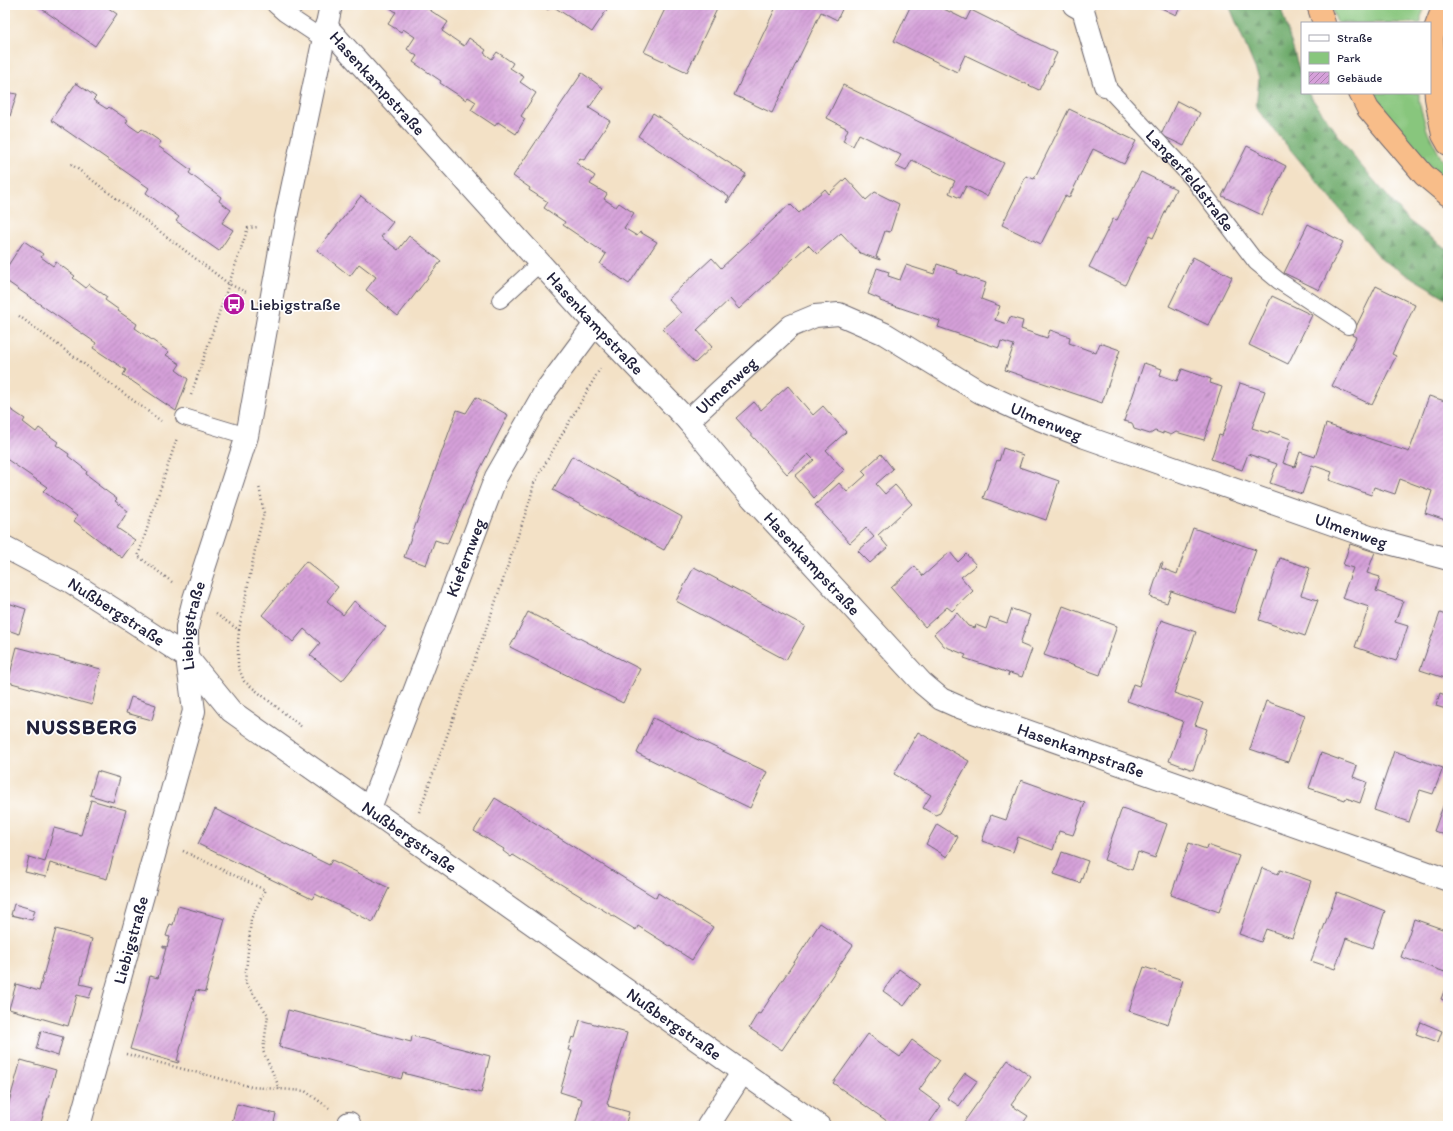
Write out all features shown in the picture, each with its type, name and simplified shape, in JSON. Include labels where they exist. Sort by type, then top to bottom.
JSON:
[{"type":"highway","points":[[1318,5],[1324,22]]},
{"type":"highway","points":[[1444,5],[1432,37],[1436,98],[1443,135],[1448,144]]},
{"type":"highway","points":[[1360,94],[1368,109],[1424,175],[1448,194]]},
{"type":"street","name":"Liebigstraße","points":[[79,1126],[194,711],[186,657],[187,627],[194,599],[247,436],[284,222],[331,5]]},
{"type":"street","name":"Langerfeldstraße","points":[[1074,5],[1083,10],[1105,86]]},
{"type":"street","name":"Hasenkampstraße","points":[[324,33],[540,263],[595,324],[688,421],[741,486],[922,683],[941,700],[1448,880]]},
{"type":"street","name":"Ulmenweg","points":[[688,421],[791,326],[815,316],[839,314],[885,334],[980,392],[1034,417],[1085,438],[1381,541],[1448,559]]},
{"type":"street","name":"Kiefernweg","points":[[370,808],[496,477],[546,390],[595,324]]},
{"type":"street","name":"Nußbergstraße","points":[[5,547],[71,582],[186,657],[231,711],[819,1126]]},
{"type":"street","points":[[708,1126],[742,1073]]},
{"type":"lane","points":[[275,5],[284,13],[324,33]]},
{"type":"lane","name":"Langerfeldstraße","points":[[1105,86],[1193,178],[1256,262],[1279,281],[1348,326]]},
{"type":"lane","points":[[500,300],[540,263]]},
{"type":"lane","points":[[184,417],[247,436]]},
{"type":"path","points":[[71,164],[228,284],[270,303]]},
{"type":"path","points":[[19,316],[166,424]]},
{"type":"path","points":[[410,837],[490,618],[530,500],[534,483],[614,344]]},
{"type":"path","points":[[236,468],[257,477],[264,513],[256,545],[240,630],[238,642],[238,666],[244,681],[306,730]]},
{"type":"path","points":[[194,599],[240,630]]},
{"type":"path","points":[[158,840],[265,890],[251,919],[245,982],[268,1015],[263,1051],[280,1089]]},
{"type":"path","points":[[100,1047],[252,1087],[304,1091],[349,1124]]},
{"type":"green space","points":[[1229,5],[1280,5],[1301,76],[1301,94],[1309,94],[1357,161],[1409,221],[1448,250],[1448,299],[1382,260],[1256,108],[1259,78]]},
{"type":"green space","points":[[1331,5],[1426,5],[1421,17],[1421,22],[1337,22]]},
{"type":"green space","points":[[1375,94],[1419,94],[1419,102],[1427,130],[1448,169],[1448,184],[1414,150],[1392,121]]},
{"type":"building","points":[[36,5],[104,5],[117,14],[95,46]]},
{"type":"building","points":[[386,5],[427,5],[425,7],[448,22],[442,31],[464,46],[469,38],[486,50],[484,53],[492,59],[497,52],[513,63],[510,68],[524,77],[520,82],[536,93],[521,116],[525,119],[516,134],[498,122],[495,126],[471,110],[476,102],[468,97],[466,100],[440,83],[441,81],[413,62],[417,56],[407,49],[415,37],[403,29],[401,32],[388,24],[396,12]]},
{"type":"building","points":[[541,5],[551,5],[548,10]]},
{"type":"building","points":[[551,5],[610,5],[592,32]]},
{"type":"building","points":[[667,5],[719,5],[687,72],[644,52]]},
{"type":"building","points":[[777,5],[844,5],[837,20],[821,12],[772,113],[734,95]]},
{"type":"building","points":[[911,5],[936,5],[966,20],[971,10],[1057,53],[1039,90],[965,55],[957,72],[894,41]]},
{"type":"building","points":[[1155,5],[1182,5],[1176,15]]},
{"type":"building","points":[[582,73],[603,88],[589,108],[610,121],[584,160],[580,158],[576,163],[595,176],[590,184],[607,194],[604,199],[616,207],[619,203],[634,213],[624,228],[637,236],[640,232],[657,242],[629,284],[600,264],[606,254],[563,225],[565,222],[544,208],[548,202],[529,190],[530,188],[513,176]]},
{"type":"building","points":[[76,83],[96,97],[93,100],[107,109],[109,107],[128,120],[126,123],[139,132],[142,129],[161,142],[158,146],[191,170],[189,173],[221,197],[219,201],[231,210],[222,223],[233,230],[219,251],[176,221],[179,217],[146,193],[149,188],[51,120]]},
{"type":"building","points":[[843,85],[1004,163],[987,196],[966,186],[960,198],[949,193],[955,181],[912,160],[906,171],[895,166],[901,155],[859,134],[853,146],[843,141],[848,129],[827,118]]},
{"type":"building","points":[[5,92],[17,94],[10,116],[5,116]]},
{"type":"building","points":[[1177,101],[1200,113],[1184,146],[1161,135]]},
{"type":"building","points":[[1069,109],[1136,141],[1124,164],[1093,149],[1069,198],[1065,196],[1041,244],[1002,225],[1026,176],[1034,179]]},
{"type":"building","points":[[653,113],[746,174],[727,203],[726,202],[729,197],[638,136]]},
{"type":"building","points":[[1247,146],[1286,166],[1262,215],[1222,196]]},
{"type":"building","points":[[1141,172],[1176,189],[1153,238],[1149,236],[1125,285],[1089,267],[1113,219],[1117,220]]},
{"type":"building","points":[[846,178],[866,200],[875,192],[899,204],[890,232],[885,231],[876,257],[880,260],[860,253],[841,233],[817,254],[808,245],[739,309],[730,299],[697,330],[712,347],[695,363],[663,329],[681,313],[668,299],[712,258],[721,268],[790,204],[799,213],[825,189],[829,194]]},
{"type":"building","points":[[361,196],[393,222],[381,237],[398,250],[409,236],[441,261],[398,316],[366,290],[376,277],[359,264],[350,276],[317,250]]},
{"type":"building","points":[[1308,224],[1343,242],[1319,290],[1284,273]]},
{"type":"building","points":[[24,241],[43,254],[41,257],[53,266],[56,262],[75,276],[73,278],[86,288],[89,284],[107,297],[105,300],[137,324],[135,328],[169,352],[166,355],[180,364],[176,370],[188,379],[176,411],[123,375],[126,370],[93,348],[96,343],[5,280],[5,270]]},
{"type":"building","points":[[1193,257],[1232,277],[1208,325],[1169,306]]},
{"type":"building","points":[[937,264],[986,283],[981,299],[1000,306],[995,320],[1007,324],[1010,317],[1023,321],[1021,329],[1047,338],[1050,330],[1070,337],[1069,343],[1096,353],[1100,343],[1120,350],[1102,403],[1005,370],[1014,345],[1001,341],[999,348],[938,327],[940,321],[880,301],[880,299],[868,294],[877,268],[889,272],[888,276],[900,280],[906,265],[934,274]]},
{"type":"building","points":[[1376,286],[1415,305],[1392,354],[1396,356],[1372,405],[1332,386],[1356,337],[1352,335]]},
{"type":"building","points":[[1272,296],[1312,315],[1288,364],[1249,345]]},
{"type":"building","points":[[1144,363],[1162,369],[1160,375],[1177,381],[1182,369],[1211,379],[1210,383],[1222,387],[1204,440],[1176,432],[1171,435],[1155,431],[1150,434],[1134,429],[1132,423],[1124,421]]},
{"type":"building","points":[[1240,383],[1265,391],[1252,428],[1268,433],[1269,431],[1291,439],[1283,463],[1295,467],[1300,452],[1315,457],[1326,424],[1409,452],[1429,396],[1448,402],[1448,521],[1425,513],[1432,491],[1400,479],[1395,494],[1374,487],[1371,495],[1329,480],[1332,472],[1312,465],[1302,494],[1270,483],[1277,464],[1248,454],[1242,470],[1211,459],[1219,435],[1222,436]]},
{"type":"building","points":[[788,386],[813,415],[823,406],[846,432],[826,450],[844,470],[814,498],[795,476],[814,460],[808,454],[787,474],[736,418],[754,402],[761,410]]},
{"type":"building","points":[[476,397],[508,415],[478,473],[447,544],[435,540],[426,565],[404,557],[457,410],[466,413]]},
{"type":"building","points":[[7,407],[25,419],[23,422],[36,432],[39,428],[58,442],[56,445],[69,454],[68,456],[87,471],[86,474],[117,499],[115,501],[128,511],[117,528],[135,540],[122,558],[74,521],[77,516],[43,491],[47,487],[5,458],[5,410]]},
{"type":"building","points":[[1003,448],[1023,455],[1019,467],[1059,481],[1046,520],[983,498]]},
{"type":"building","points":[[881,454],[893,469],[876,484],[885,494],[895,485],[912,504],[878,535],[888,547],[870,563],[858,551],[874,537],[866,528],[850,543],[815,505],[839,483],[847,492],[866,475],[862,471]]},
{"type":"building","points":[[572,456],[682,517],[664,550],[553,490]]},
{"type":"building","points":[[1193,528],[1256,550],[1234,613],[1171,591],[1167,603],[1150,597],[1161,563],[1163,563],[1161,568],[1177,574]]},
{"type":"building","points":[[1350,544],[1375,552],[1367,573],[1380,577],[1376,591],[1403,601],[1395,622],[1408,626],[1396,661],[1355,647],[1369,607],[1342,598],[1353,568],[1343,565]]},
{"type":"building","points":[[950,552],[958,562],[966,554],[976,565],[961,577],[973,591],[952,611],[947,607],[925,627],[891,588],[915,566],[923,576]]},
{"type":"building","points":[[1280,558],[1310,568],[1301,595],[1318,600],[1305,636],[1259,620]]},
{"type":"building","points":[[306,561],[338,587],[327,601],[343,615],[354,601],[386,627],[342,681],[310,655],[320,643],[304,629],[293,642],[262,615]]},
{"type":"building","points":[[694,567],[805,626],[786,660],[676,601]]},
{"type":"building","points":[[5,602],[26,609],[19,634],[5,629]]},
{"type":"building","points":[[1063,606],[1117,626],[1100,675],[1044,655]]},
{"type":"building","points":[[1012,609],[1030,615],[1020,644],[1032,649],[1022,677],[1010,673],[1008,676],[1009,673],[964,658],[966,655],[944,646],[934,634],[957,613],[968,626],[975,628],[976,625],[986,629],[990,617],[1007,623]]},
{"type":"building","points":[[528,612],[640,669],[623,703],[510,647]]},
{"type":"building","points":[[1440,613],[1448,616],[1448,679],[1420,670]]},
{"type":"building","points":[[1161,620],[1196,632],[1174,693],[1203,703],[1195,725],[1207,729],[1193,770],[1169,761],[1183,721],[1127,701],[1133,684],[1139,686]]},
{"type":"building","points":[[17,647],[101,669],[92,705],[8,682]]},
{"type":"building","points":[[1440,693],[1448,696],[1446,709],[1436,706]]},
{"type":"building","points":[[131,697],[156,705],[152,720],[126,713]]},
{"type":"building","points":[[1266,701],[1305,715],[1288,762],[1250,749]]},
{"type":"building","points":[[653,718],[767,772],[750,808],[637,753]]},
{"type":"building","points":[[918,732],[969,761],[940,813],[935,815],[923,808],[931,795],[894,774]]},
{"type":"building","points":[[1394,751],[1443,768],[1433,794],[1420,790],[1409,822],[1374,810]]},
{"type":"building","points":[[1321,753],[1357,766],[1353,777],[1367,782],[1360,803],[1346,798],[1345,800],[1309,788]]},
{"type":"building","points":[[97,771],[120,778],[113,802],[90,795]]},
{"type":"building","points":[[1021,780],[1085,803],[1073,835],[1059,831],[1053,850],[1018,837],[1013,852],[982,841],[991,815],[1006,820]]},
{"type":"building","points":[[495,798],[656,898],[658,893],[713,927],[692,960],[638,926],[636,930],[513,855],[511,857],[503,851],[504,849],[474,831]]},
{"type":"building","points":[[1446,798],[1448,799],[1448,836],[1434,831]]},
{"type":"building","points":[[91,800],[126,810],[107,879],[50,863],[46,877],[25,872],[29,857],[45,862],[54,828],[81,835]]},
{"type":"building","points":[[1122,808],[1167,824],[1155,858],[1138,852],[1132,870],[1104,860]]},
{"type":"building","points":[[215,809],[329,865],[332,860],[389,888],[373,922],[315,894],[312,899],[198,844]]},
{"type":"building","points":[[937,824],[958,837],[947,857],[926,844]]},
{"type":"building","points":[[1189,843],[1206,849],[1207,845],[1239,856],[1219,912],[1171,895]]},
{"type":"building","points":[[1062,852],[1088,861],[1080,883],[1054,874]]},
{"type":"building","points":[[1262,868],[1278,874],[1280,870],[1311,881],[1292,938],[1266,929],[1261,942],[1239,934]]},
{"type":"building","points":[[1337,892],[1385,911],[1372,948],[1346,938],[1335,969],[1311,961]]},
{"type":"building","points":[[14,904],[35,910],[32,920],[11,915]]},
{"type":"building","points":[[178,906],[225,919],[205,991],[207,991],[206,992],[196,990],[177,1061],[179,1061],[178,1063],[130,1049],[150,976],[158,978],[166,948],[163,948],[163,946],[167,947],[170,937],[166,936],[170,924],[173,925]]},
{"type":"building","points":[[1414,919],[1448,931],[1448,973],[1401,957]]},
{"type":"building","points":[[820,923],[853,945],[782,1050],[749,1028],[758,1013],[760,1014]]},
{"type":"building","points":[[56,929],[92,939],[80,984],[93,987],[89,998],[77,995],[68,1026],[9,1009],[16,984],[39,991]]},
{"type":"building","points":[[1144,967],[1183,980],[1168,1024],[1129,1011]]},
{"type":"building","points":[[899,969],[920,984],[904,1006],[883,991]]},
{"type":"building","points":[[1448,981],[1448,1002],[1441,999]]},
{"type":"building","points":[[288,1010],[411,1042],[412,1036],[490,1056],[481,1093],[403,1073],[401,1079],[279,1047]]},
{"type":"building","points":[[580,1020],[627,1033],[607,1104],[609,1105],[608,1106],[629,1112],[625,1126],[575,1126],[582,1099],[560,1092],[572,1051],[568,1050],[572,1037],[575,1038]]},
{"type":"building","points":[[1421,1022],[1442,1031],[1438,1042],[1416,1034]]},
{"type":"building","points":[[41,1031],[63,1037],[58,1056],[36,1049]]},
{"type":"building","points":[[868,1034],[900,1057],[912,1040],[940,1060],[919,1090],[941,1106],[927,1126],[894,1126],[833,1083]]},
{"type":"building","points":[[21,1060],[56,1070],[40,1126],[5,1126],[5,1116]]},
{"type":"building","points":[[1008,1060],[1031,1077],[1011,1105],[1028,1116],[1021,1126],[961,1126]]},
{"type":"building","points":[[965,1073],[977,1081],[959,1106],[947,1098]]},
{"type":"building","points":[[237,1104],[276,1114],[273,1126],[231,1126]]},
{"type":"place","name":"Liebigstraße","points":[[234,304]]},
{"type":"district","name":"NUSSBERG","points":[[82,727]]}]
